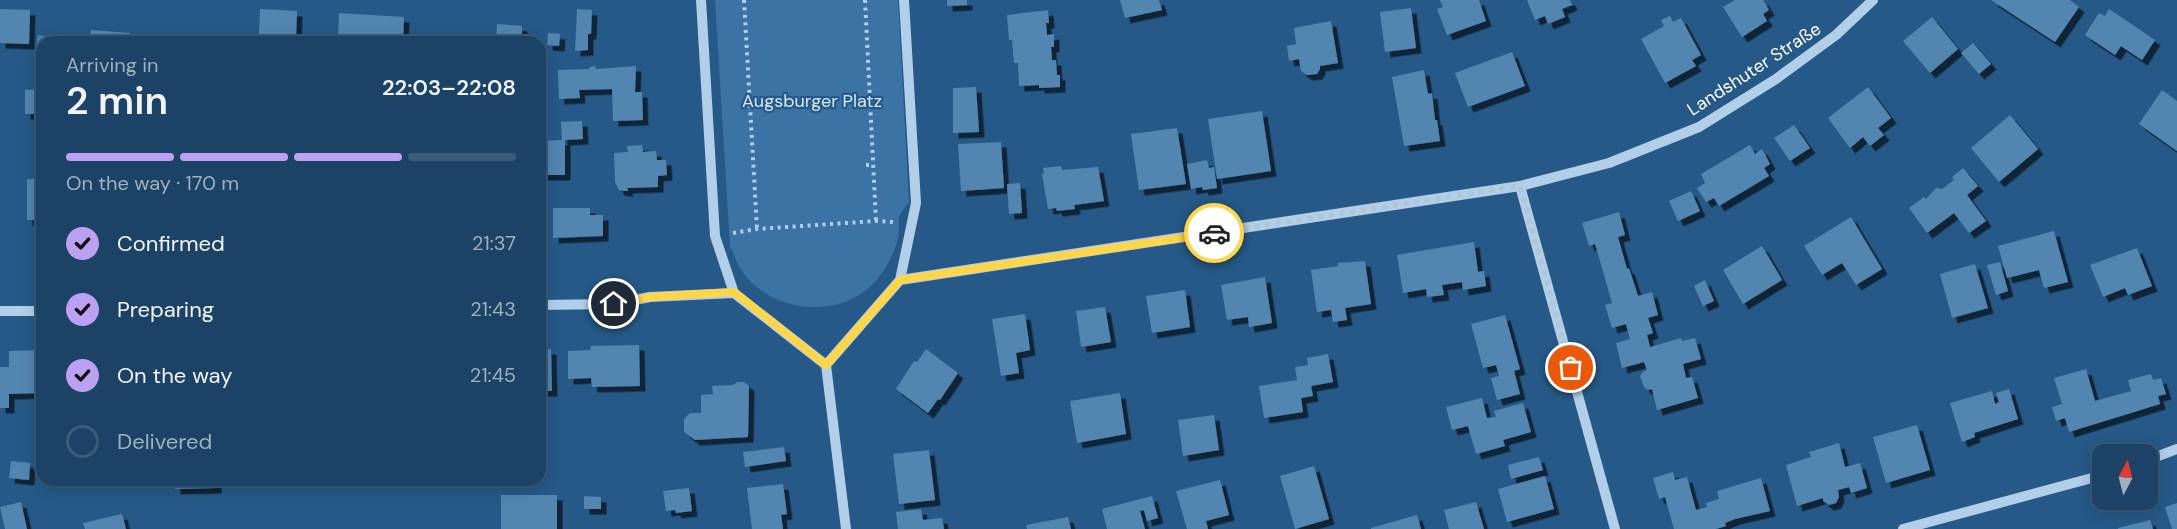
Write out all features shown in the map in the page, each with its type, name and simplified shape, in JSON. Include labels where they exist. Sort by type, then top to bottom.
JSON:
[{"type":"street","points":[[701,0],[715,236],[734,292],[826,365],[846,529]]},
{"type":"street","points":[[826,365],[900,280],[916,202],[904,0]]},
{"type":"street","name":"Landshuter Straße","points":[[900,280],[1520,186],[1609,163],[1698,126],[1776,79],[1836,35],[1873,0]]},
{"type":"street","points":[[1520,186],[1615,529]]},
{"type":"street","points":[[546,305],[614,304],[650,297],[734,292]]},
{"type":"street","points":[[0,311],[36,311]]},
{"type":"street","points":[[2158,456],[2177,449]]},
{"type":"street","points":[[1903,529],[2092,478]]},
{"type":"path","points":[[744,0],[758,229]]},
{"type":"path","points":[[865,0],[876,221]]},
{"type":"path","points":[[866,165],[873,165]]},
{"type":"path","points":[[729,233],[876,221],[900,223]]},
{"type":"green space","name":"Augsburger Platz","points":[[715,0],[898,0],[909,202],[899,217],[896,244],[886,267],[865,291],[847,301],[829,306],[809,307],[790,304],[771,297],[755,286],[742,271],[730,246]]},
{"type":"building","points":[[947,0],[967,0],[967,5],[947,6]]},
{"type":"building","points":[[1120,0],[1159,0],[1162,10],[1125,18]]},
{"type":"building","points":[[1440,0],[1479,0],[1486,21],[1447,35],[1437,9],[1443,7]]},
{"type":"building","points":[[1527,0],[1570,0],[1572,5],[1562,9],[1565,17],[1548,24],[1545,16],[1535,20]]},
{"type":"building","points":[[1735,0],[1763,0],[1769,10],[1763,14],[1767,21],[1742,37],[1723,7]]},
{"type":"building","points":[[1991,0],[2070,0],[2079,7],[2055,42]]},
{"type":"building","points":[[1411,8],[1416,48],[1385,52],[1380,12]]},
{"type":"building","points":[[0,9],[30,10],[29,44],[0,43]]},
{"type":"building","points":[[260,9],[297,11],[296,36],[259,36]]},
{"type":"building","points":[[577,9],[592,10],[588,50],[575,51]]},
{"type":"building","points":[[2109,9],[2155,40],[2142,60],[2121,46],[2115,55],[2085,35],[2099,13],[2105,16]]},
{"type":"building","points":[[1048,10],[1047,35],[1054,34],[1054,47],[1051,47],[1052,60],[1056,60],[1060,87],[1019,86],[1018,63],[1014,63],[1007,15]]},
{"type":"building","points":[[339,13],[404,17],[403,36],[338,36]]},
{"type":"building","points":[[1670,16],[1673,22],[1681,18],[1701,55],[1692,60],[1696,66],[1665,83],[1641,39],[1664,26],[1661,20]]},
{"type":"building","points":[[1932,17],[1958,49],[1930,73],[1903,41]]},
{"type":"building","points":[[1331,21],[1338,63],[1320,66],[1317,74],[1307,75],[1301,71],[1299,59],[1289,61],[1287,46],[1296,44],[1294,28]]},
{"type":"building","points":[[497,24],[522,26],[522,36],[496,36]]},
{"type":"building","points":[[91,30],[130,33],[130,36],[90,36]]},
{"type":"building","points":[[548,33],[560,34],[559,46],[547,45]]},
{"type":"building","points":[[1973,43],[1991,64],[1979,74],[1961,53]]},
{"type":"building","points":[[1512,52],[1525,86],[1468,107],[1455,73]]},
{"type":"building","points":[[595,66],[596,69],[636,66],[635,92],[642,92],[643,120],[613,121],[612,89],[579,90],[580,98],[559,99],[558,70],[589,69]]},
{"type":"building","points":[[1424,70],[1428,94],[1432,93],[1440,141],[1404,146],[1392,77]]},
{"type":"building","points":[[976,87],[979,132],[953,133],[953,88]]},
{"type":"building","points":[[1868,87],[1891,118],[1878,128],[1884,135],[1870,146],[1863,137],[1850,148],[1828,118]]},
{"type":"building","points":[[36,89],[36,114],[25,114],[25,90]]},
{"type":"building","points":[[2162,90],[2177,101],[2177,151],[2139,124]]},
{"type":"building","points":[[1262,111],[1271,171],[1217,179],[1208,119]]},
{"type":"building","points":[[2010,115],[2038,149],[1999,182],[1971,148]]},
{"type":"building","points":[[582,121],[583,139],[565,140],[565,175],[546,175],[546,141],[562,140],[561,122]]},
{"type":"building","points":[[1794,125],[1810,148],[1790,161],[1774,138]]},
{"type":"building","points":[[1177,128],[1186,184],[1139,190],[1131,134]]},
{"type":"building","points":[[1001,142],[1004,188],[961,191],[958,144]]},
{"type":"building","points":[[642,145],[643,152],[656,151],[657,160],[666,160],[667,175],[658,176],[658,187],[619,190],[615,182],[614,153],[628,152],[627,146]]},
{"type":"building","points":[[1750,145],[1755,154],[1762,149],[1770,164],[1764,168],[1769,176],[1719,206],[1714,198],[1706,202],[1697,188],[1705,183],[1701,174]]},
{"type":"building","points":[[1207,160],[1209,168],[1214,167],[1217,188],[1191,189],[1187,164]]},
{"type":"building","points":[[1061,166],[1062,170],[1098,167],[1104,201],[1074,205],[1075,209],[1057,211],[1056,208],[1048,209],[1043,168]]},
{"type":"building","points":[[1963,168],[1978,186],[1967,195],[1986,221],[1969,233],[1954,213],[1927,233],[1909,208],[1924,197],[1926,199],[1936,188],[1942,189],[1954,180],[1952,177]]},
{"type":"building","points":[[27,179],[36,179],[36,220],[27,220]]},
{"type":"building","points":[[1020,183],[1022,213],[1009,214],[1007,184]]},
{"type":"building","points":[[1691,191],[1700,211],[1678,221],[1669,201]]},
{"type":"building","points":[[553,208],[590,208],[590,215],[603,215],[603,236],[553,238]]},
{"type":"building","points":[[1619,212],[1625,235],[1618,237],[1627,269],[1629,268],[1638,296],[1652,292],[1658,315],[1648,318],[1653,333],[1647,335],[1650,347],[1681,338],[1682,341],[1695,338],[1701,359],[1683,364],[1686,378],[1692,377],[1698,398],[1657,410],[1652,389],[1648,390],[1644,387],[1640,376],[1647,370],[1644,362],[1622,368],[1616,343],[1630,339],[1626,324],[1612,328],[1605,305],[1612,303],[1595,244],[1589,246],[1582,223]]},
{"type":"building","points":[[1851,217],[1882,269],[1856,285],[1842,263],[1822,275],[1804,246]]},
{"type":"building","points":[[2054,231],[2068,282],[2044,288],[2039,270],[2007,278],[1998,246]]},
{"type":"building","points":[[1474,242],[1478,272],[1484,271],[1486,286],[1463,290],[1462,282],[1442,285],[1444,295],[1427,297],[1426,289],[1403,293],[1397,255]]},
{"type":"building","points":[[1762,246],[1782,280],[1743,304],[1723,270]]},
{"type":"building","points":[[2137,248],[2152,286],[2128,295],[2125,288],[2103,297],[2090,265]]},
{"type":"building","points":[[1365,261],[1371,304],[1345,308],[1347,320],[1333,322],[1331,310],[1317,312],[1311,270],[1338,266],[1338,263]]},
{"type":"building","points":[[2000,262],[2008,291],[1996,295],[1987,265]]},
{"type":"building","points":[[1975,264],[1988,308],[1952,318],[1940,274]]},
{"type":"building","points":[[1265,277],[1272,323],[1249,327],[1248,317],[1227,320],[1221,285]]},
{"type":"building","points":[[1705,280],[1714,301],[1703,306],[1694,286]]},
{"type":"building","points":[[1185,290],[1190,327],[1152,333],[1146,296]]},
{"type":"building","points":[[1105,307],[1111,342],[1081,347],[1076,311]]},
{"type":"building","points":[[1025,314],[1030,350],[1016,353],[1019,373],[1001,376],[992,319]]},
{"type":"building","points":[[1505,315],[1520,369],[1514,371],[1520,394],[1497,400],[1491,378],[1499,376],[1496,365],[1483,368],[1471,324]]},
{"type":"building","points":[[639,345],[640,386],[592,387],[591,378],[568,379],[568,351],[590,350],[591,346]]},
{"type":"building","points":[[546,349],[551,349],[552,391],[546,391]]},
{"type":"building","points":[[926,349],[958,373],[928,413],[896,389],[914,361],[917,362]]},
{"type":"building","points":[[36,350],[36,393],[9,394],[9,408],[0,408],[0,367],[9,367],[9,351]]},
{"type":"building","points":[[1328,354],[1333,382],[1311,386],[1313,396],[1301,398],[1303,412],[1264,418],[1259,386],[1297,380],[1295,367],[1308,365],[1307,358]]},
{"type":"building","points":[[2086,369],[2095,401],[2131,391],[2128,380],[2151,374],[2153,380],[2161,378],[2166,394],[2158,396],[2160,404],[2069,432],[2065,418],[2056,421],[2052,407],[2062,404],[2054,378]]},
{"type":"building","points":[[737,382],[744,382],[749,386],[748,437],[695,440],[684,432],[684,419],[690,413],[701,413],[701,395],[713,394],[712,386],[733,385]]},
{"type":"building","points":[[2009,389],[2018,419],[1974,433],[1975,437],[1962,442],[1950,403],[1992,391],[1995,404],[1999,402],[1996,393]]},
{"type":"building","points":[[1120,393],[1126,434],[1077,443],[1070,401]]},
{"type":"building","points":[[1482,398],[1487,418],[1496,417],[1494,411],[1523,403],[1531,432],[1503,440],[1505,446],[1476,454],[1468,426],[1452,430],[1446,407]]},
{"type":"building","points":[[1214,415],[1219,450],[1183,456],[1178,420]]},
{"type":"building","points":[[1917,425],[1930,470],[1886,483],[1873,437]]},
{"type":"building","points":[[1839,443],[1845,467],[1860,463],[1867,488],[1851,493],[1849,487],[1838,490],[1839,497],[1836,503],[1829,505],[1823,501],[1823,498],[1797,506],[1786,465],[1811,457],[1809,452]]},
{"type":"building","points":[[784,447],[786,461],[745,467],[743,452]]},
{"type":"building","points":[[929,450],[935,500],[899,504],[893,454]]},
{"type":"building","points":[[1539,457],[1543,470],[1511,479],[1508,465]]},
{"type":"building","points":[[11,461],[30,463],[29,480],[9,478]]},
{"type":"building","points":[[1314,466],[1329,519],[1295,529],[1280,476]]},
{"type":"building","points":[[1673,472],[1675,480],[1687,477],[1696,510],[1707,507],[1706,503],[1719,499],[1717,491],[1761,478],[1770,511],[1735,519],[1725,523],[1726,526],[1716,529],[1674,529],[1665,497],[1659,499],[1653,478]]},
{"type":"building","points":[[1545,476],[1554,509],[1507,522],[1498,489]]},
{"type":"building","points":[[1220,480],[1229,515],[1206,521],[1208,529],[1187,529],[1176,491]]},
{"type":"building","points":[[783,484],[787,514],[781,515],[783,529],[752,529],[747,488]]},
{"type":"building","points":[[175,486],[216,486],[216,488],[175,489]]},
{"type":"building","points":[[689,488],[692,511],[676,513],[675,510],[666,511],[663,491]]},
{"type":"building","points":[[501,495],[557,495],[557,529],[501,529]]},
{"type":"building","points":[[584,496],[601,497],[601,509],[584,509]]},
{"type":"building","points":[[1152,496],[1158,518],[1147,521],[1144,510],[1140,511],[1145,529],[1107,529],[1102,509]]},
{"type":"building","points":[[21,502],[27,529],[5,529],[0,507]]},
{"type":"building","points":[[1476,502],[1484,529],[1449,529],[1444,510]]},
{"type":"building","points":[[2177,503],[2177,529],[2172,529],[2165,507]]},
{"type":"building","points":[[921,509],[923,520],[942,518],[944,529],[898,529],[896,512]]},
{"type":"building","points":[[122,514],[126,529],[85,529],[83,523]]},
{"type":"building","points":[[1417,515],[1421,529],[1371,529],[1371,528]]},
{"type":"building","points":[[1068,517],[1071,529],[1027,529],[1026,525]]},
{"type":"building","points":[[2150,520],[2153,529],[2118,529],[2118,528]]},
{"type":"way so far","points":[[1214,233],[1520,186],[1571,368]]},
{"type":"route","points":[[614,304],[650,297],[734,292],[826,365],[900,280],[1214,233]]}]
